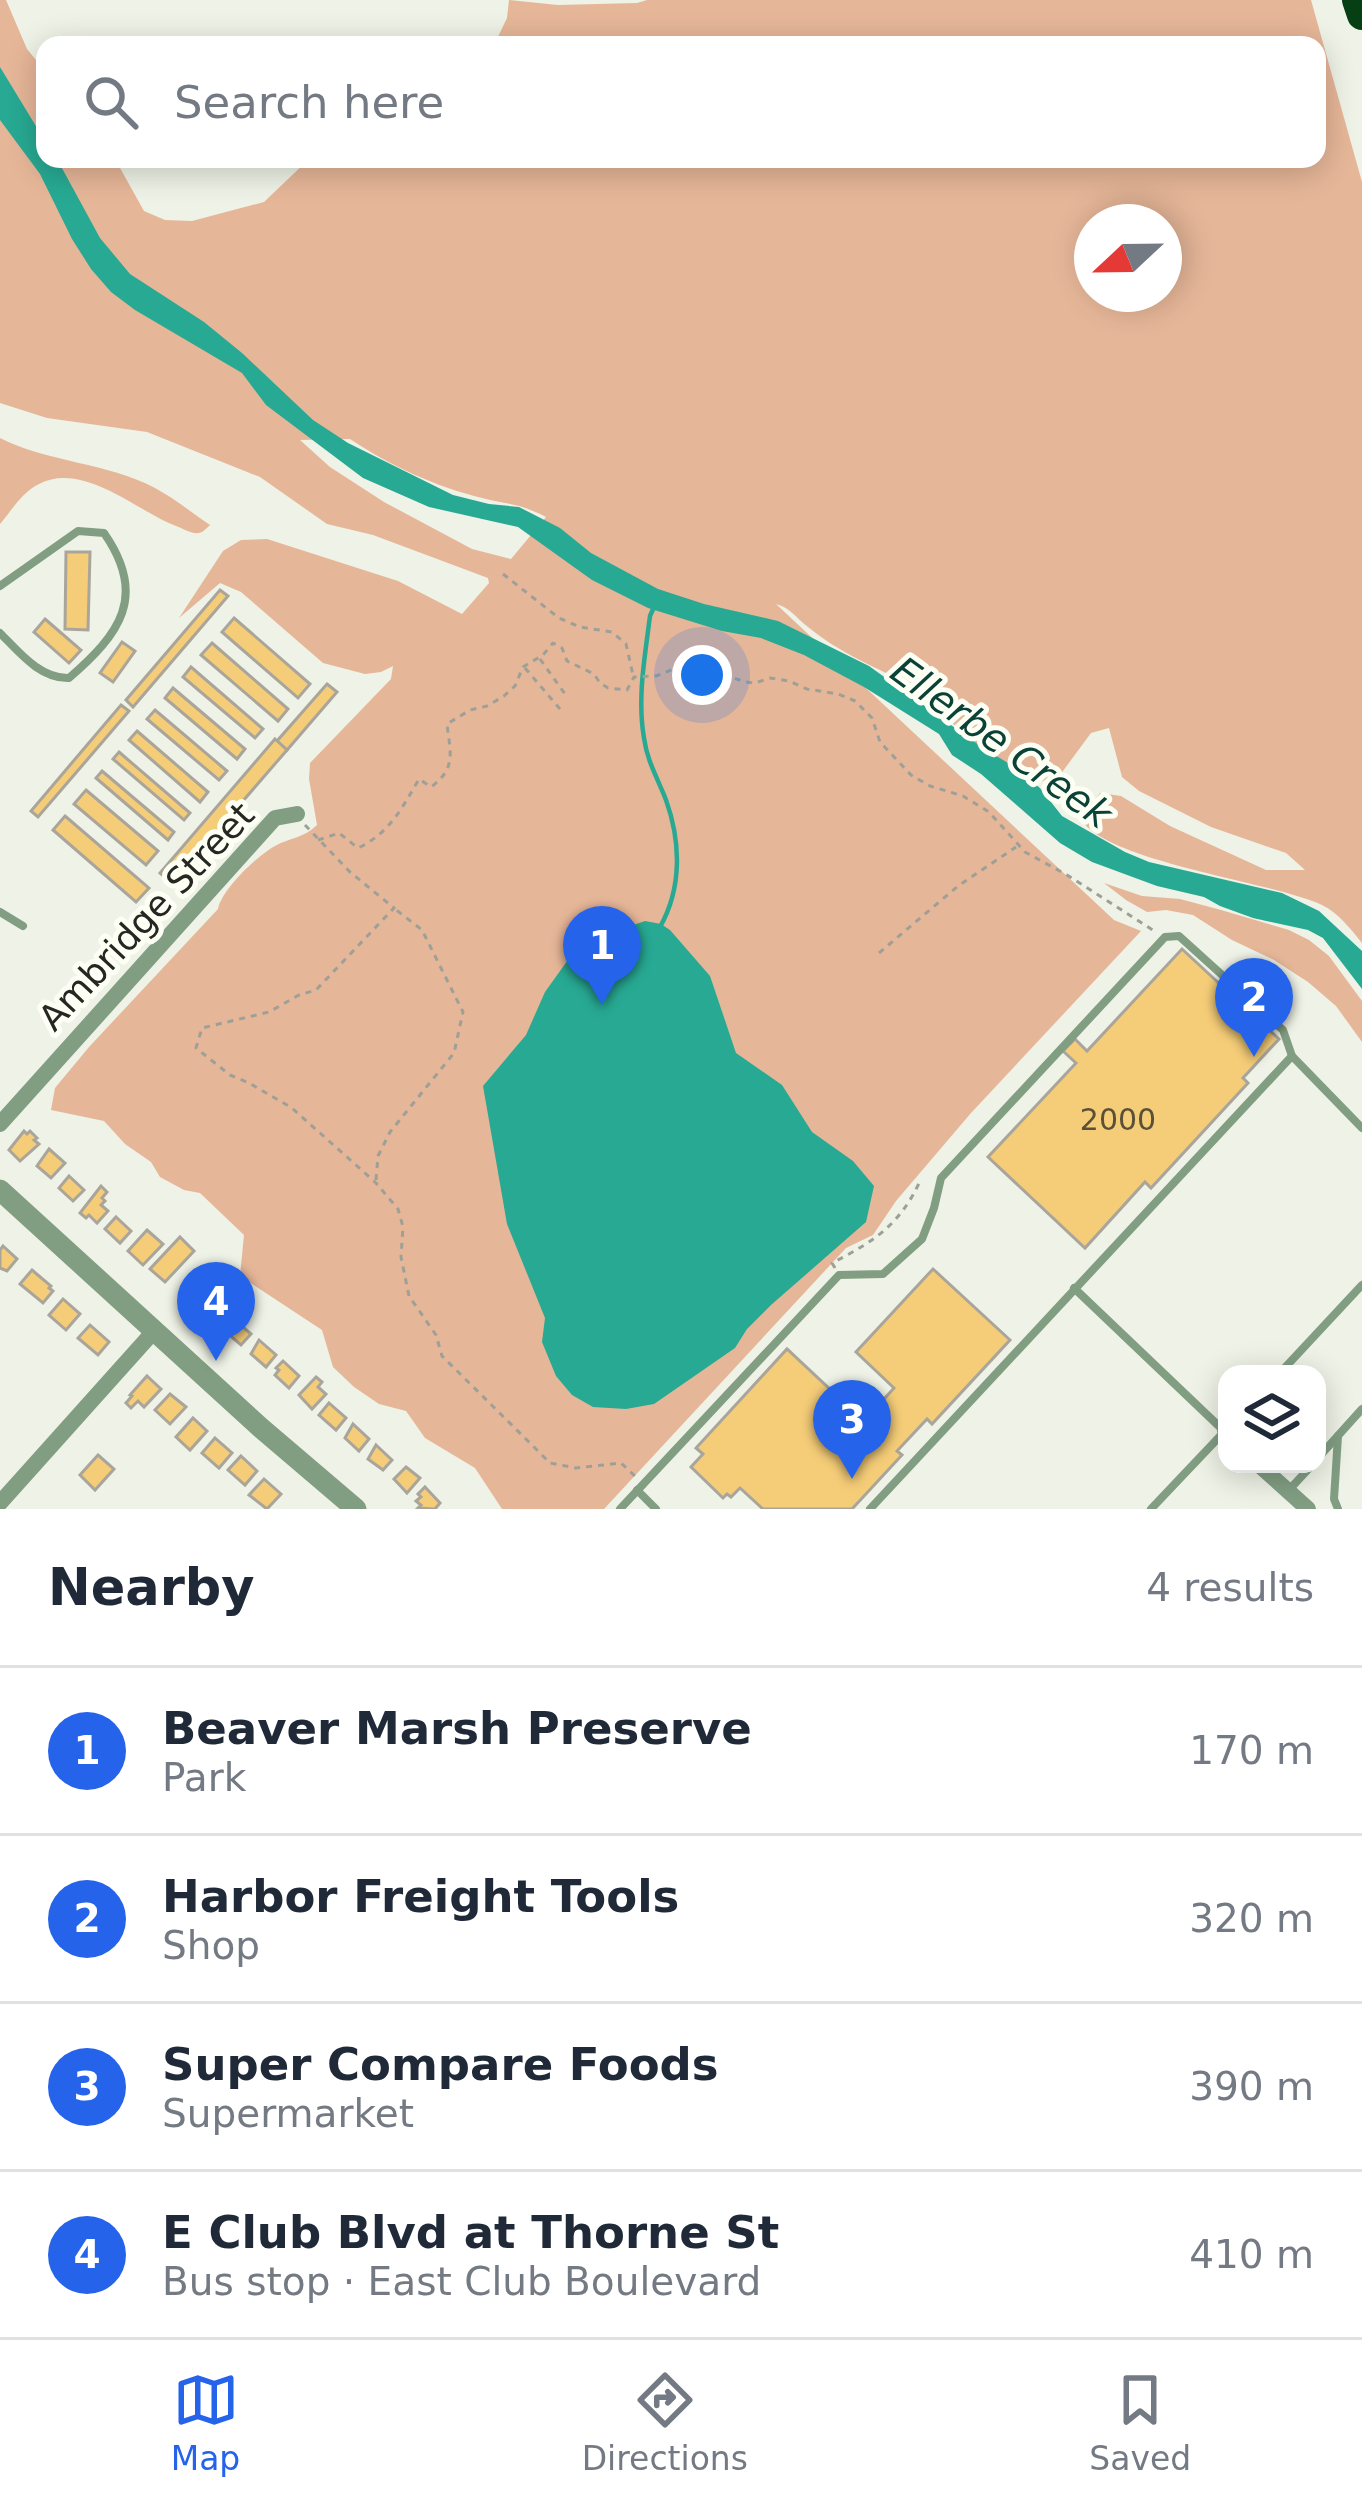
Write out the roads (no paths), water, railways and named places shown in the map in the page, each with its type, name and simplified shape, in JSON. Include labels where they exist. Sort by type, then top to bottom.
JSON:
[{"type":"highway","points":[[1357,0],[1362,15]]},
{"type":"street","name":"Ambridge Street","points":[[0,1124],[275,818],[296,814]]},
{"type":"street","points":[[0,1190],[356,1509]]},
{"type":"street","points":[[0,1503],[155,1330]]},
{"type":"street","points":[[1267,1473],[1308,1509]]},
{"type":"lane","points":[[0,586],[78,531],[104,533],[119,554],[127,594],[120,620],[69,678],[54,679],[0,633]]},
{"type":"lane","points":[[0,912],[23,926]]},
{"type":"lane","points":[[620,1509],[838,1275],[884,1274],[922,1239],[941,1178],[1165,937],[1180,935],[1283,1030],[1292,1056],[1362,1128]]},
{"type":"lane","points":[[870,1509],[1292,1056]]},
{"type":"lane","points":[[1287,1365],[1362,1285]]},
{"type":"lane","points":[[1074,1288],[1218,1423]]},
{"type":"lane","points":[[1326,1450],[1362,1409]]},
{"type":"lane","points":[[1338,1436],[1334,1499],[1338,1509]]},
{"type":"lane","points":[[1150,1509],[1218,1439]]},
{"type":"lane","points":[[1287,1492],[1305,1473]]},
{"type":"lane","points":[[638,1490],[656,1509]]},
{"type":"water","points":[[0,67],[36,126],[36,168],[62,168],[100,238],[130,274],[204,322],[313,420],[348,443],[453,495],[519,507],[658,589],[778,621],[869,666],[1018,769],[1062,816],[1125,852],[1149,862],[1282,893],[1319,911],[1362,951],[1362,989],[1323,938],[1308,930],[1253,918],[1204,897],[1157,886],[1092,862],[1060,843],[952,755],[939,734],[804,655],[761,638],[648,608],[592,580],[518,527],[429,507],[363,478],[266,405],[242,373],[111,292],[91,269],[40,174],[0,120]]},
{"type":"water","points":[[645,921],[670,930],[710,976],[736,1053],[782,1085],[812,1132],[853,1161],[874,1186],[866,1222],[771,1305],[735,1348],[654,1404],[626,1409],[593,1407],[572,1395],[556,1376],[542,1342],[545,1318],[507,1224],[483,1086],[526,1035],[545,992],[570,957],[604,935]]},
{"type":"waterway","points":[[654,607],[644,662],[642,723],[671,816],[677,865],[672,897],[660,927]]},
{"type":"place","name":"Beaver Marsh Preserve","points":[[602,1005]]},
{"type":"place","name":"Harbor Freight Tools","points":[[1254,1057]]},
{"type":"place","name":"E Club Blvd at Thorne St","points":[[216,1361]]},
{"type":"place","name":"Super Compare Foods","points":[[852,1479]]},
{"type":"water label","name":"Ellerbe Creek","points":[[1002,742]]}]
